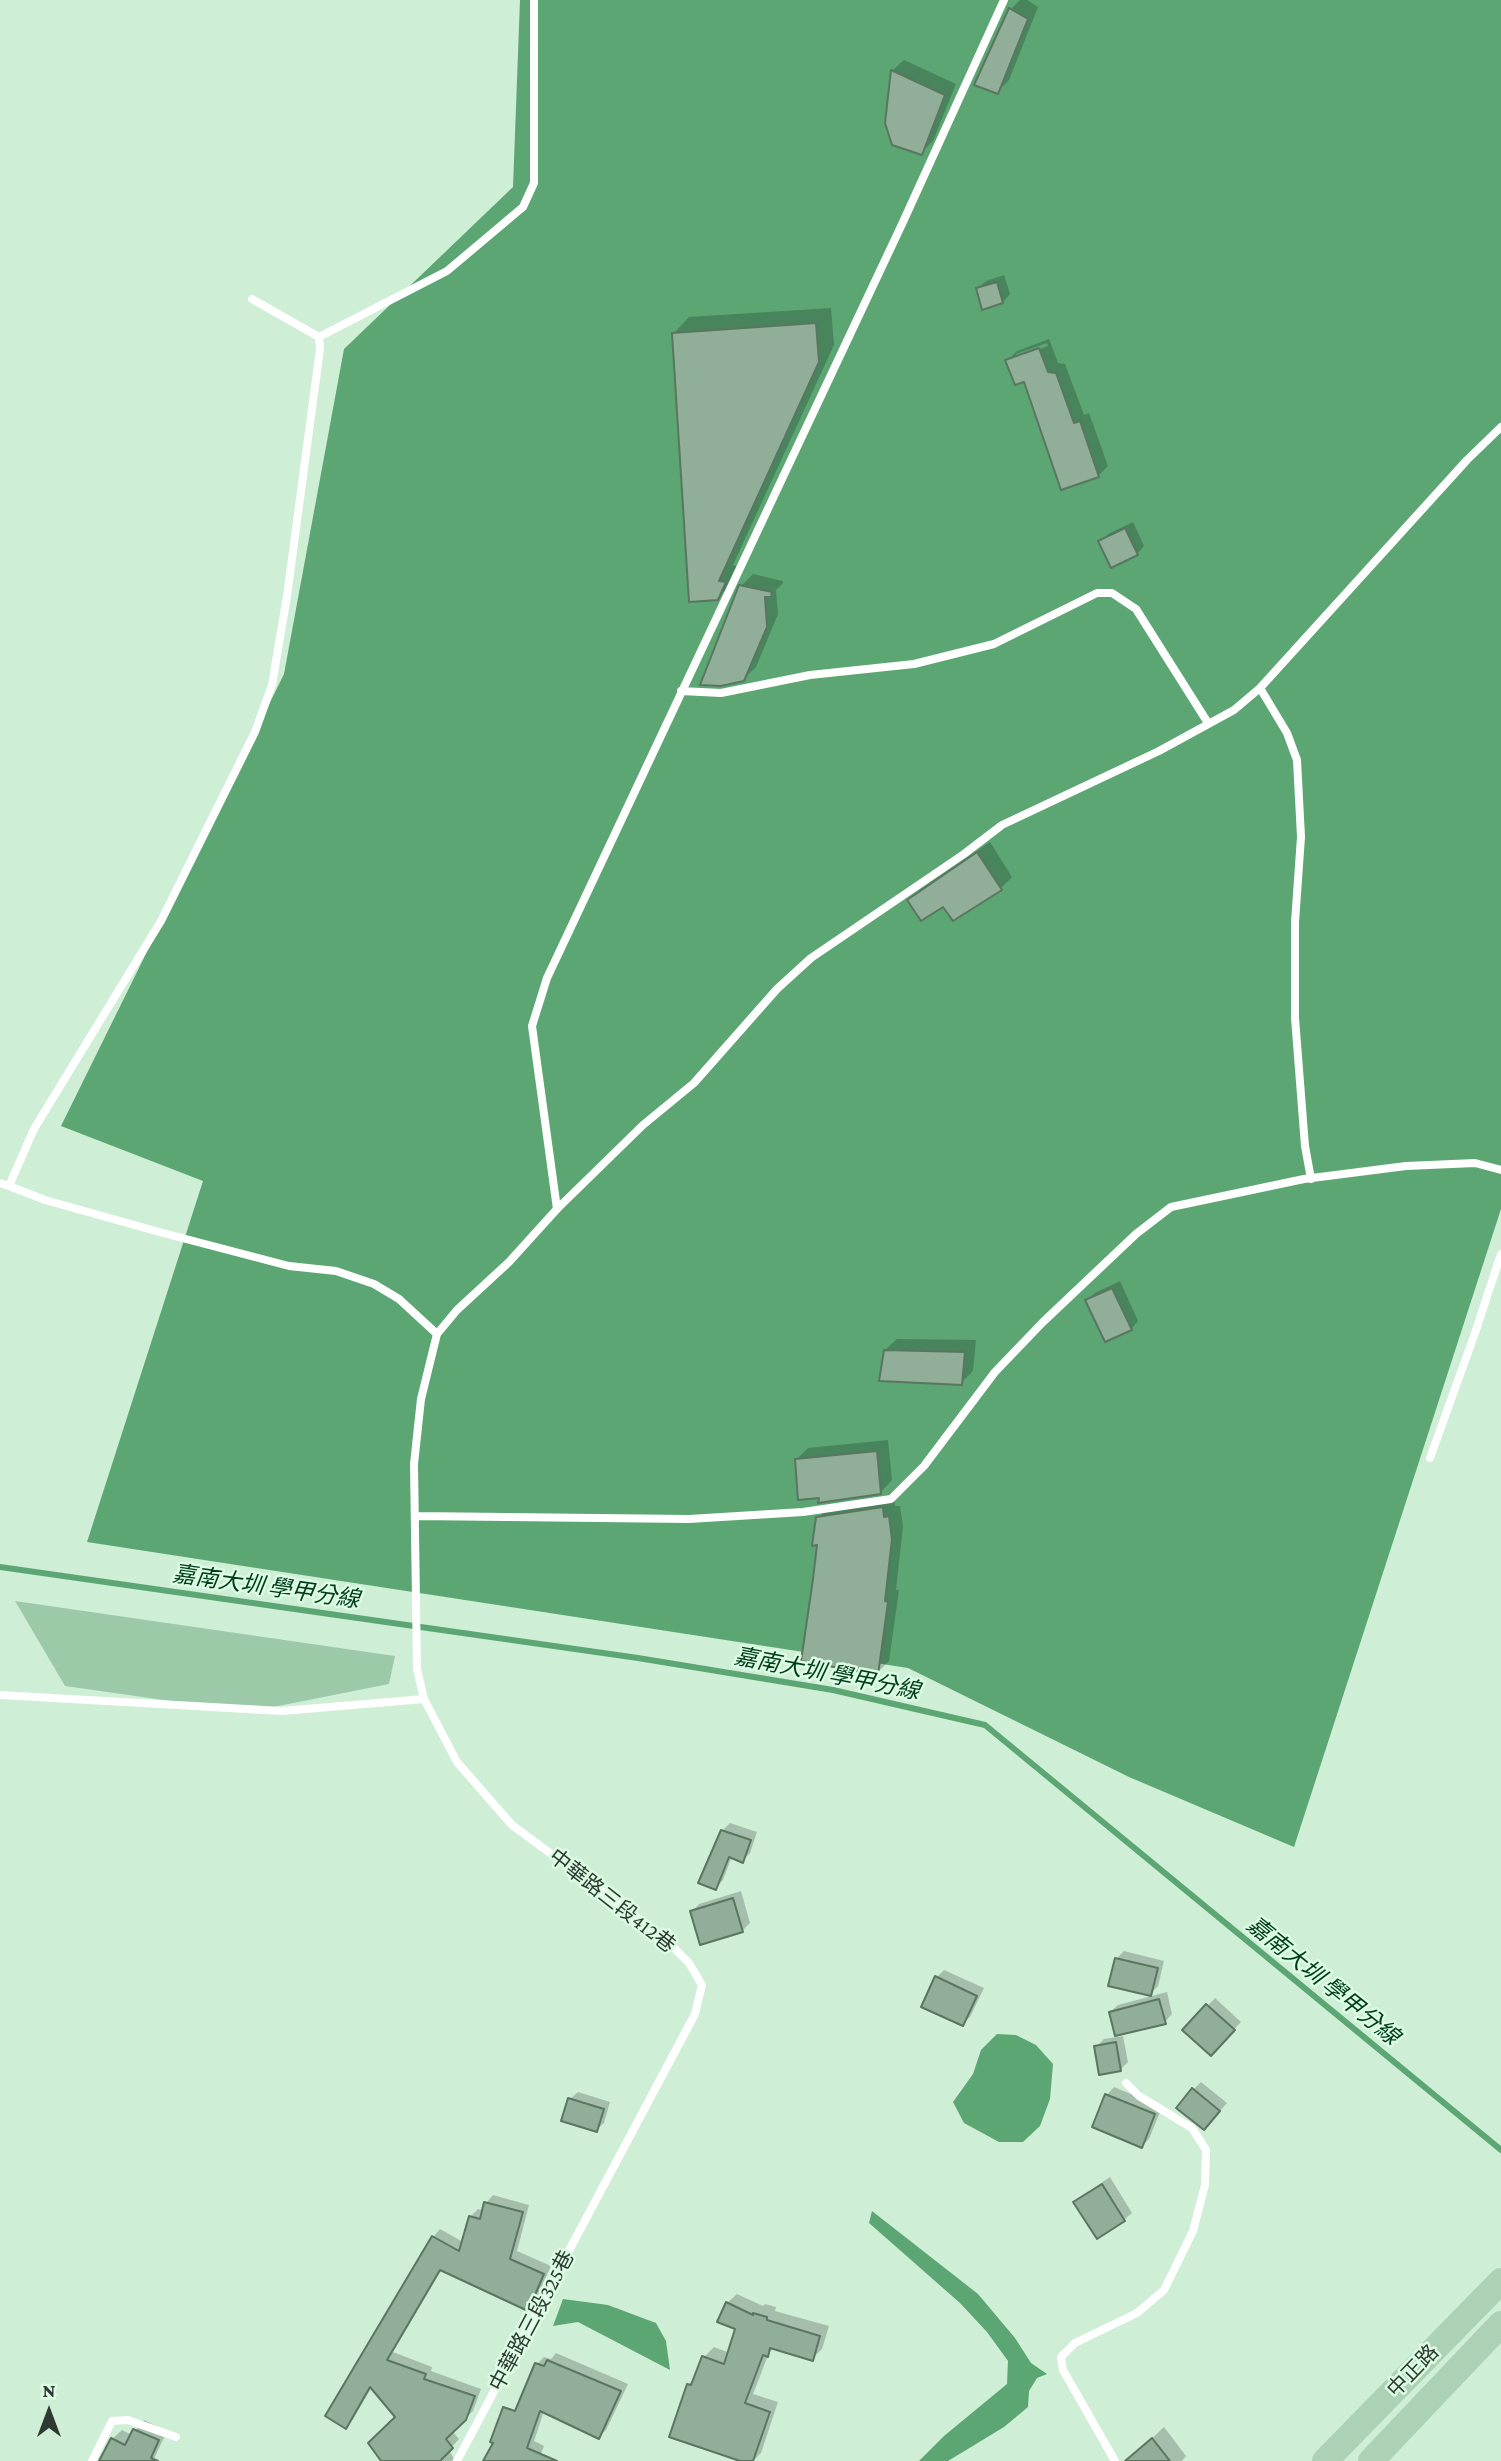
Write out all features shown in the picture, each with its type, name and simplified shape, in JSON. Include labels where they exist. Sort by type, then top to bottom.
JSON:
[{"type":"main road","name":"中正路","points":[[1325,2461],[1501,2281]]},
{"type":"main road","name":"中正路","points":[[1371,2461],[1501,2324]]},
{"type":"lane","points":[[319,337],[447,271],[523,207],[534,183],[534,0]]},
{"type":"lane","points":[[557,1209],[532,1026],[547,978],[903,222],[1004,0]]},
{"type":"lane","points":[[252,299],[319,337]]},
{"type":"lane","points":[[319,337],[320,349],[287,596],[272,685],[256,732],[161,921],[34,1129],[4,1184],[45,1200],[163,1233],[289,1266],[336,1271],[374,1284],[399,1299],[437,1334],[457,1310],[509,1262],[557,1209],[643,1125],[694,1083],[777,989],[811,958],[1002,825],[1159,751],[1234,710],[1260,688],[1467,460],[1501,427]]},
{"type":"lane","points":[[681,691],[721,693],[810,675],[914,664],[994,644],[1097,593],[1112,593],[1136,610],[1208,723]]},
{"type":"lane","points":[[1260,688],[1287,733],[1297,760],[1301,836],[1296,922],[1295,1018],[1305,1146],[1311,1179]]},
{"type":"lane","points":[[415,1516],[690,1519],[803,1512],[891,1499],[924,1466],[995,1372],[1043,1322],[1136,1234],[1171,1207],[1311,1179],[1406,1166],[1475,1163],[1501,1170]]},
{"type":"lane","points":[[1430,1458],[1501,1254]]},
{"type":"lane","name":"中華路三段412巷","points":[[437,1334],[421,1399],[414,1464],[417,1669],[424,1699],[457,1762],[512,1825],[662,1936],[690,1963],[702,1984],[695,2014],[607,2182]]},
{"type":"lane","points":[[0,1695],[282,1711],[424,1699]]},
{"type":"lane","points":[[1115,2461],[1063,2370],[1061,2357],[1075,2343],[1137,2313],[1164,2290],[1193,2231],[1205,2185],[1206,2150],[1192,2128],[1139,2096],[1126,2082]]},
{"type":"lane","name":"中華路三段325巷","points":[[457,2461],[607,2182]]},
{"type":"lane","points":[[92,2461],[112,2421],[128,2420],[176,2437]]},
{"type":"shaded area","points":[[520,0],[1501,0],[1501,1209],[1294,1847],[1129,1777],[908,1668],[87,1542],[203,1181],[61,1126],[284,674],[344,349],[513,187]]},
{"type":"shaded area","points":[[15,1601],[395,1656],[389,1684],[248,1712],[65,1686]]},
{"type":"shaded area","points":[[997,2034],[1016,2035],[1036,2045],[1053,2064],[1050,2099],[1040,2126],[1023,2142],[999,2142],[964,2123],[953,2102],[973,2074],[981,2050]]},
{"type":"shaded area","points":[[872,2211],[978,2294],[1015,2338],[1031,2363],[1047,2374],[1037,2378],[1029,2391],[1028,2407],[1004,2427],[948,2461],[919,2461],[944,2436],[1007,2384],[1008,2361],[987,2332],[960,2303],[869,2223]]},
{"type":"shaded area","points":[[563,2299],[608,2305],[656,2323],[666,2341],[670,2370],[578,2322],[553,2326]]},
{"type":"building","points":[[1009,8],[1028,19],[998,94],[974,85]]},
{"type":"building","points":[[891,70],[945,95],[922,155],[892,145],[885,123]]},
{"type":"building","points":[[997,282],[1003,303],[982,310],[976,288]]},
{"type":"building","points":[[816,323],[819,362],[719,581],[726,582],[718,600],[689,602],[672,333]]},
{"type":"building","points":[[1039,348],[1048,372],[1056,373],[1074,423],[1080,421],[1099,477],[1061,490],[1024,382],[1015,385],[1005,360]]},
{"type":"building","points":[[1125,528],[1138,555],[1111,568],[1098,541]]},
{"type":"building","points":[[739,585],[772,592],[771,597],[765,597],[767,627],[744,681],[721,686],[700,685]]},
{"type":"building","points":[[977,852],[1002,890],[953,921],[943,907],[921,921],[907,900]]},
{"type":"building","points":[[1112,1288],[1132,1330],[1105,1342],[1085,1300]]},
{"type":"building","points":[[884,1350],[965,1352],[962,1385],[879,1381]]},
{"type":"building","points":[[877,1451],[881,1494],[818,1503],[819,1498],[798,1500],[795,1459]]},
{"type":"building","points":[[883,1507],[884,1517],[889,1516],[892,1539],[885,1601],[888,1602],[878,1675],[801,1661],[817,1545],[812,1546],[816,1517]]},
{"type":"building","points":[[721,1830],[751,1840],[743,1863],[729,1857],[716,1890],[698,1883]]},
{"type":"building","points":[[733,1898],[743,1932],[700,1945],[690,1911]]},
{"type":"building","points":[[1115,1958],[1158,1968],[1151,1996],[1108,1986]]},
{"type":"building","points":[[935,1976],[977,1996],[963,2026],[921,2007]]},
{"type":"building","points":[[1159,1999],[1166,2024],[1115,2036],[1109,2012]]},
{"type":"building","points":[[1206,2004],[1235,2030],[1211,2056],[1182,2030]]},
{"type":"building","points":[[1116,2042],[1121,2071],[1099,2075],[1094,2046]]},
{"type":"building","points":[[1192,2088],[1220,2111],[1204,2130],[1176,2108]]},
{"type":"building","points":[[1105,2094],[1155,2114],[1142,2148],[1092,2127]]},
{"type":"building","points":[[568,2098],[604,2109],[597,2132],[561,2121]]},
{"type":"building","points":[[1102,2184],[1125,2221],[1097,2239],[1073,2202]]},
{"type":"building","points":[[484,2202],[523,2212],[510,2259],[544,2274],[528,2311],[440,2270],[387,2360],[426,2374],[424,2379],[475,2396],[466,2420],[446,2439],[453,2448],[440,2461],[381,2461],[368,2443],[395,2417],[370,2387],[346,2429],[325,2416],[432,2236],[459,2251],[469,2216],[480,2219]]},
{"type":"building","points":[[726,2302],[753,2315],[767,2317],[767,2320],[820,2336],[813,2361],[770,2348],[768,2357],[763,2355],[745,2403],[770,2412],[753,2461],[740,2461],[669,2437],[687,2384],[691,2385],[702,2356],[724,2364],[735,2329],[717,2322]]},
{"type":"building","points":[[547,2360],[621,2391],[599,2439],[540,2411],[527,2448],[557,2461],[483,2461],[493,2443],[490,2442],[503,2407],[515,2411],[535,2363],[544,2366]]},
{"type":"building","points":[[133,2429],[159,2440],[151,2458],[158,2461],[99,2461],[111,2438],[125,2445]]},
{"type":"building","points":[[1152,2438],[1170,2461],[1125,2461]]},
{"type":"waterway","name":"嘉南大圳 學甲分線","points":[[0,1567],[638,1658],[833,1690],[985,1725],[1501,2150]]}]
